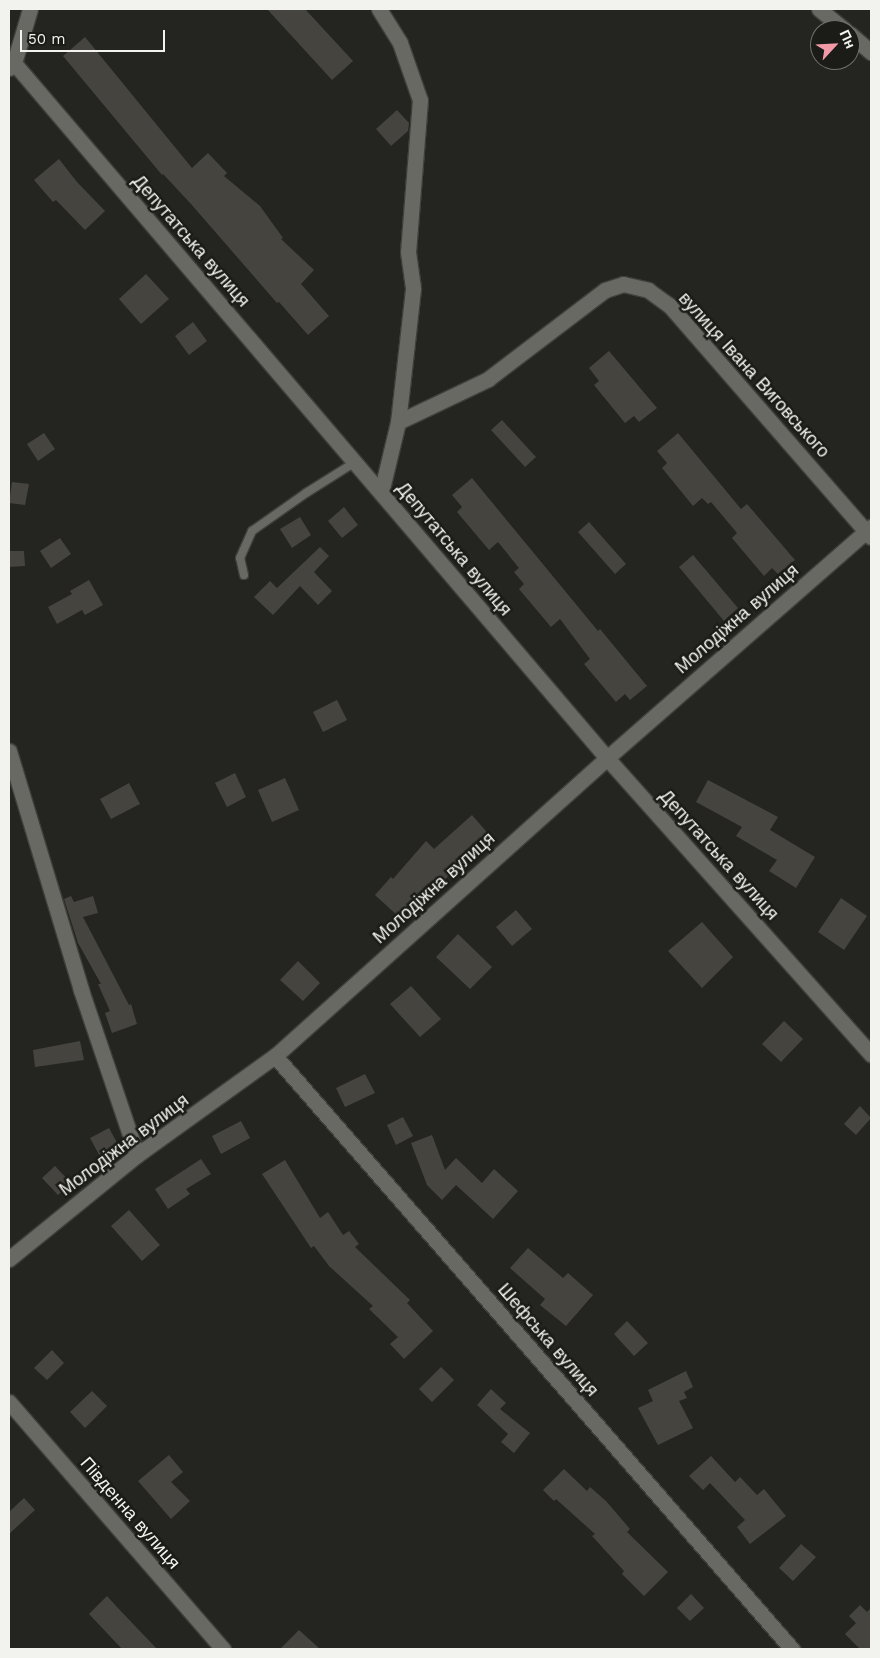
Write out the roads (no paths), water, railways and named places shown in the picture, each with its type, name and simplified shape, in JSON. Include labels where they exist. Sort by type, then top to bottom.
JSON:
[{"type":"street","points":[[11,65],[30,9]]},
{"type":"street","points":[[379,9],[400,43],[420,100],[408,252],[414,289],[398,422],[382,494]]},
{"type":"street","points":[[819,9],[832,20]]},
{"type":"street","points":[[860,43],[871,52]]},
{"type":"street","name":"Депутатська вулиця","points":[[11,65],[355,462],[607,758],[871,1054]]},
{"type":"street","name":"вулиця Івана Виговського","points":[[398,422],[488,379],[605,290],[623,284],[648,290],[670,306],[870,532]]},
{"type":"street","name":"Молодіжна вулиця","points":[[9,1260],[137,1156],[276,1056],[607,758],[870,532]]},
{"type":"street","points":[[9,751],[81,990],[137,1156]]},
{"type":"street","name":"Шефська вулиця","points":[[276,1056],[792,1649]]},
{"type":"street","name":"Південна вулиця","points":[[9,1402],[223,1649]]},
{"type":"lane","points":[[244,575],[240,558],[252,531],[306,493],[355,462]]}]
